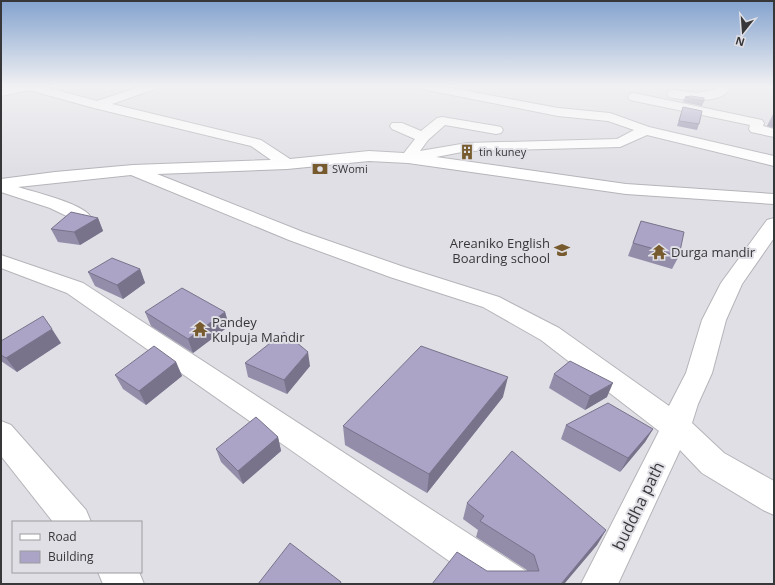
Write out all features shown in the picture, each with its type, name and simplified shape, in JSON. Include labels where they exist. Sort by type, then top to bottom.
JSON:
[{"type":"street","points":[[137,114],[256,143],[287,164]]},
{"type":"street","points":[[582,114],[610,117],[645,130],[696,141],[774,161]]},
{"type":"street","points":[[722,114],[757,123],[756,129],[774,133]]},
{"type":"street","points":[[408,158],[423,137],[442,122],[496,130]]},
{"type":"street","points":[[397,126],[423,137]]},
{"type":"street","points":[[408,158],[467,147],[620,143],[645,130]]},
{"type":"street","points":[[1,186],[55,177],[133,170],[287,164],[369,156],[408,158],[626,189],[774,199]]},
{"type":"street","points":[[133,170],[296,236],[397,272],[491,302],[550,334],[676,427],[713,463],[774,499]]},
{"type":"street","points":[[1,186],[56,204],[81,216]]},
{"type":"street","name":"buddha path","points":[[599,584],[676,427],[684,404],[699,373],[714,320],[732,283],[774,224]]},
{"type":"street","points":[[1,261],[75,288],[513,584]]},
{"type":"street","points":[[1,434],[73,521]]},
{"type":"street","points":[[117,573],[126,584]]},
{"type":"building","points":[[681,114],[701,114],[699,124],[679,121]]},
{"type":"building","points":[[71,212],[98,218],[74,232],[51,229]]},
{"type":"building","points":[[641,221],[684,232],[679,256],[633,243]]},
{"type":"building","points":[[112,258],[140,269],[117,285],[88,272]]},
{"type":"building","points":[[182,288],[225,312],[188,339],[145,312]]},
{"type":"building","points":[[43,316],[52,329],[6,358],[1,355],[1,341]]},
{"type":"building","points":[[284,332],[308,352],[284,380],[245,363]]},
{"type":"building","points":[[154,346],[176,362],[139,391],[115,375]]},
{"type":"building","points":[[421,346],[508,377],[429,474],[343,426]]},
{"type":"building","points":[[570,361],[613,383],[590,396],[554,374]]},
{"type":"building","points":[[608,403],[653,429],[628,458],[566,425]]},
{"type":"building","points":[[256,417],[278,437],[238,471],[216,449]]},
{"type":"building","points":[[512,451],[606,530],[561,584],[432,584],[457,552],[487,571],[539,571],[534,555],[480,521],[484,516],[467,503]]},
{"type":"building","points":[[290,543],[341,582],[340,584],[258,584]]},
{"type":"place","name":"tin kuney","points":[[467,152]]},
{"type":"place","name":"SWomi","points":[[320,169]]},
{"type":"place","name":"Areaniko English Boarding school","points":[[562,250]]},
{"type":"place","name":"Durga mandir","points":[[659,252]]},
{"type":"place","name":"Pandey Kulpuja Mandir","points":[[200,329]]}]
